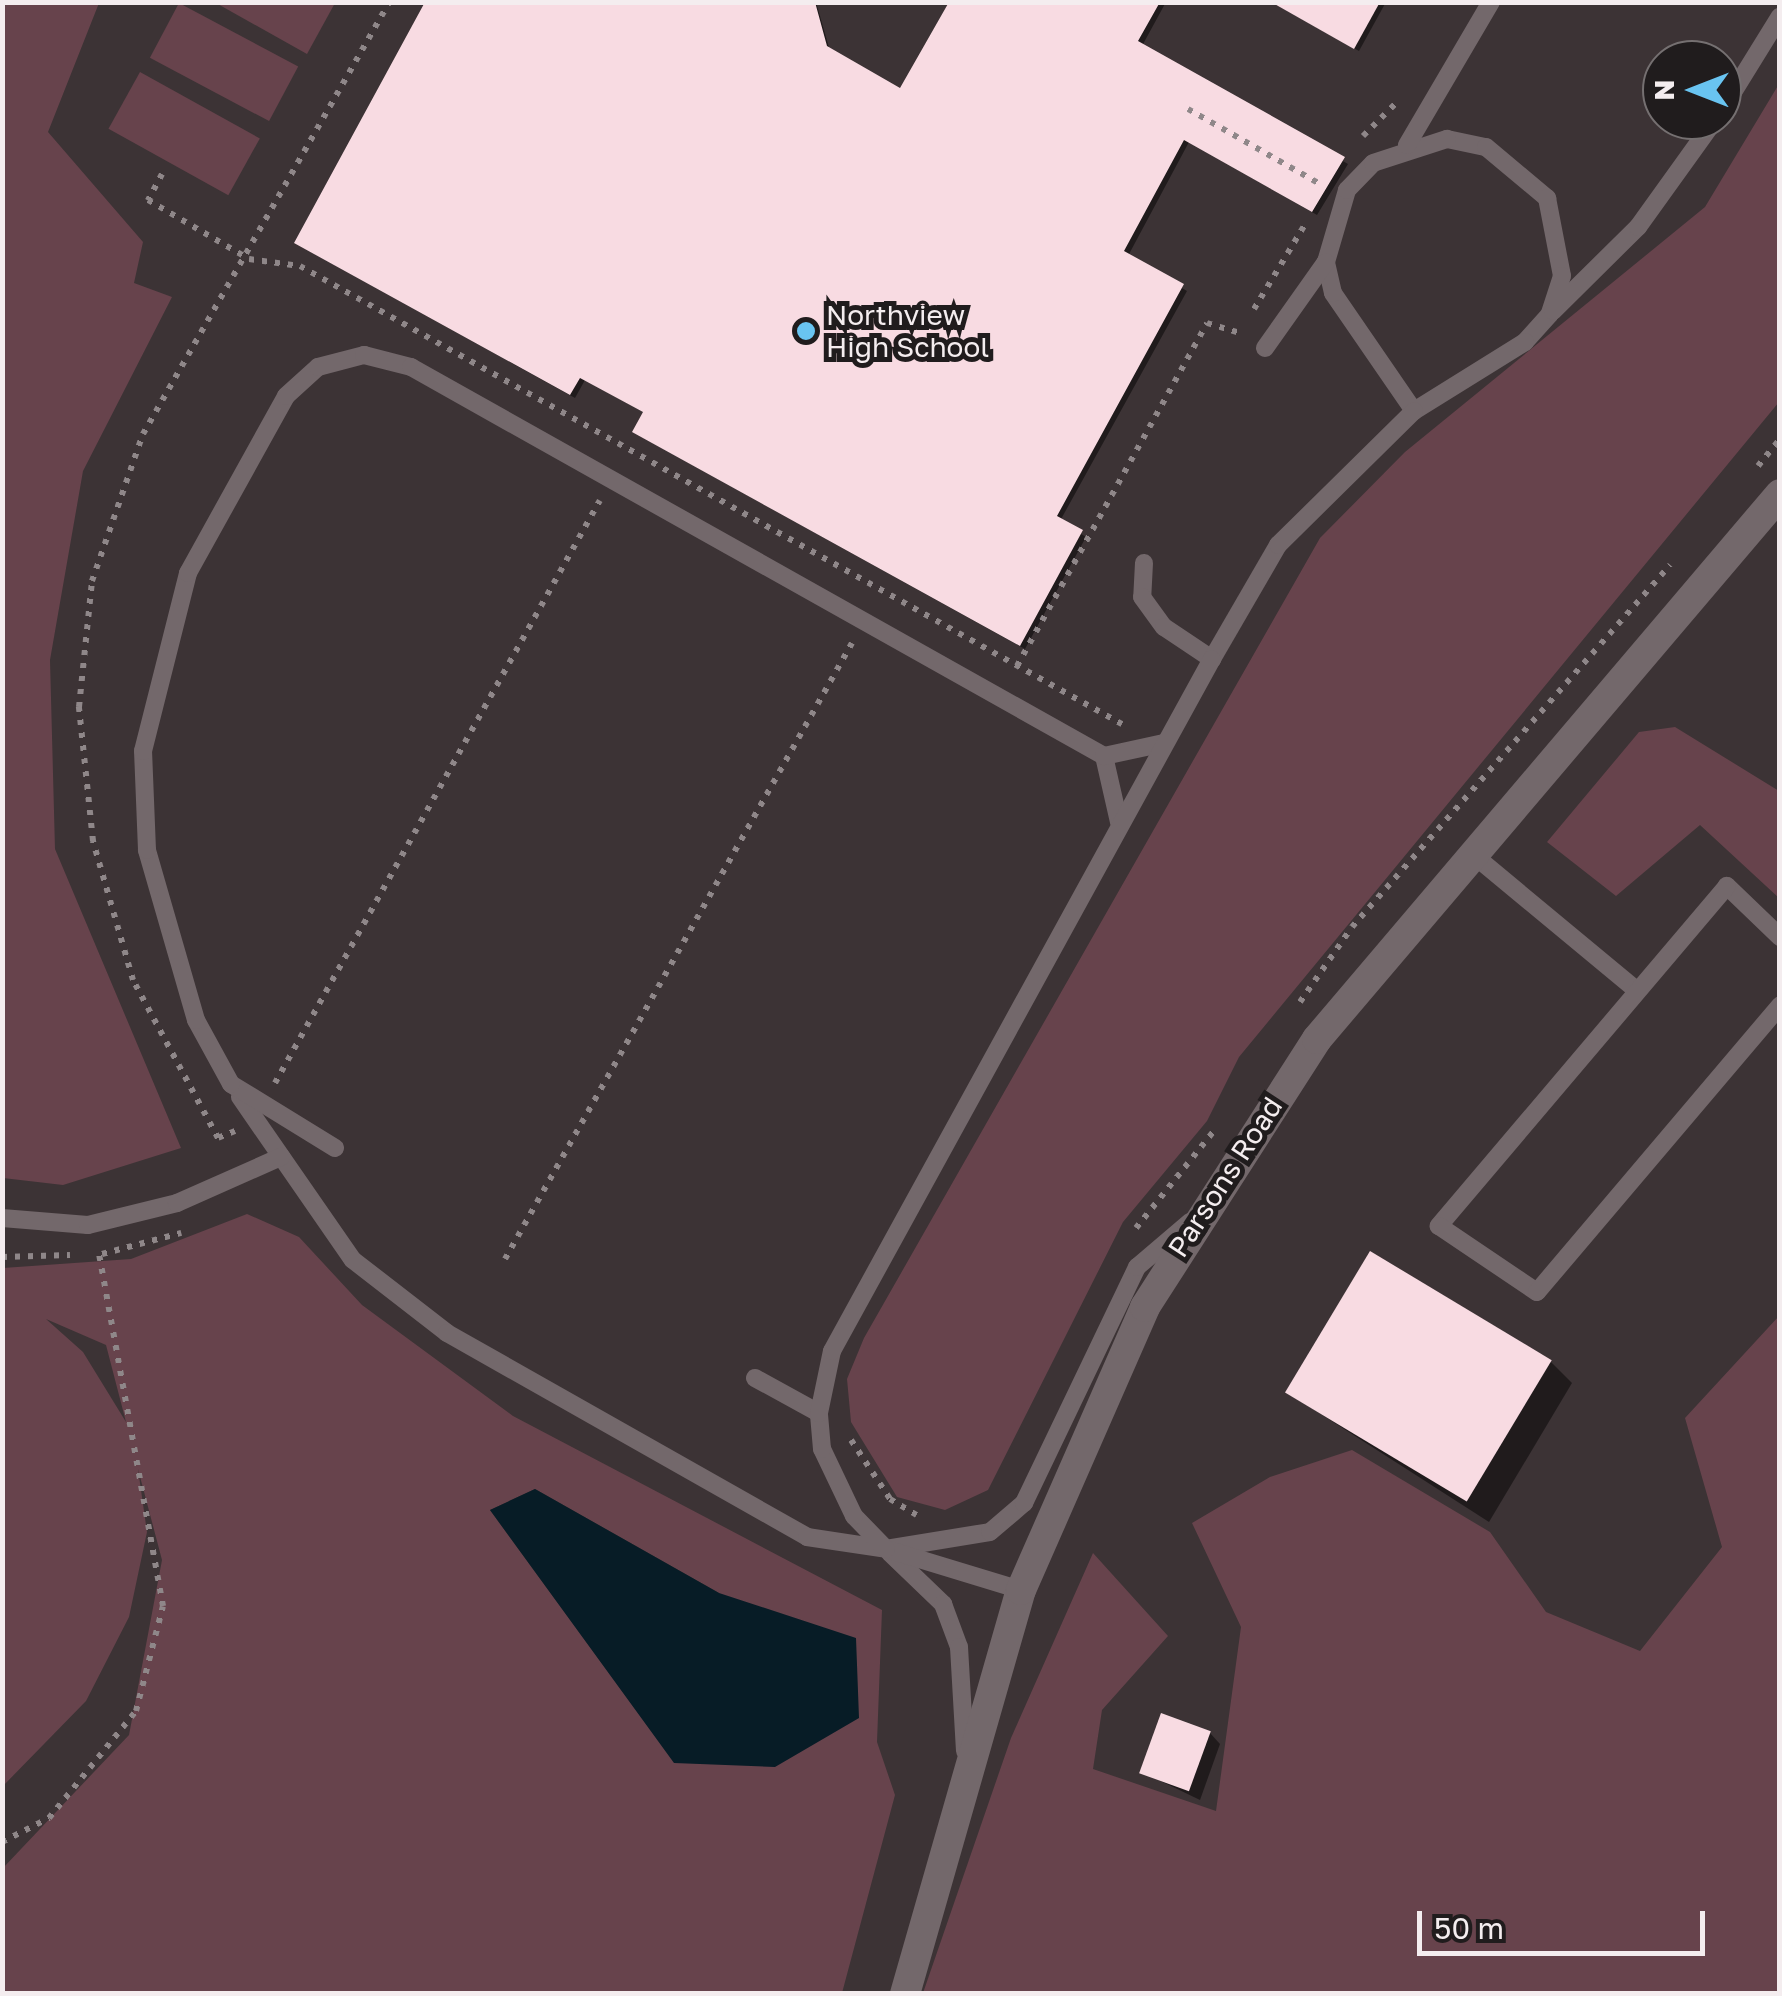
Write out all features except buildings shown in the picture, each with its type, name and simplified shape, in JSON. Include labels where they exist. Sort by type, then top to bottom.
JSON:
[{"type":"street","name":"Parsons Road","points":[[905,1994],[1021,1590],[1098,1404],[1200,1214],[1316,1039],[1470,852],[1780,494]]},
{"type":"lane","points":[[1265,348],[1326,262],[1347,190],[1406,146],[1491,2]]},
{"type":"lane","points":[[1742,78],[1780,16]]},
{"type":"lane","points":[[1406,146],[1447,139],[1486,146],[1547,198],[1562,262],[1550,314]]},
{"type":"lane","points":[[963,1792],[968,1694],[959,1647],[942,1604],[854,1516],[822,1449],[819,1413],[832,1351],[1119,822],[1278,544],[1414,411],[1525,342],[1638,227],[1701,140]]},
{"type":"lane","points":[[1326,262],[1333,293],[1414,411]]},
{"type":"lane","points":[[1021,1590],[886,1549],[807,1537],[447,1332],[353,1260],[281,1157],[260,1115],[231,1084],[170,942],[147,850],[143,751],[188,573],[276,412],[318,366],[364,356],[412,366],[1104,756],[1164,743]]},
{"type":"lane","points":[[1144,563],[1142,597],[1164,628],[1212,659]]},
{"type":"lane","points":[[1104,756],[1119,822]]},
{"type":"lane","points":[[1470,852],[1635,989]]},
{"type":"lane","points":[[1780,936],[1727,886],[1635,989],[1439,1226],[1537,1292],[1780,1005]]},
{"type":"lane","points":[[260,1115],[335,1148]]},
{"type":"lane","points":[[2,1218],[88,1225],[177,1204],[281,1157]]},
{"type":"lane","points":[[886,1549],[990,1532],[1024,1503],[1136,1267],[1200,1214]]},
{"type":"lane","points":[[756,1378],[819,1413]]},
{"type":"path","points":[[389,2],[249,259],[143,434],[92,581],[79,707],[93,841],[132,980],[218,1138],[260,1115],[627,451]]},
{"type":"path","points":[[1359,140],[1404,94]]},
{"type":"path","points":[[1188,109],[1330,190],[1320,202]]},
{"type":"path","points":[[162,174],[148,200],[249,259],[300,266],[627,451],[1164,743]]},
{"type":"path","points":[[1017,666],[1208,323],[1238,337],[1311,216]]},
{"type":"path","points":[[1742,483],[1780,439]]},
{"type":"path","points":[[1289,1017],[1352,927],[1677,558]]},
{"type":"path","points":[[505,1259],[865,622],[880,589]]},
{"type":"path","points":[[1128,1238],[1228,1114]]},
{"type":"path","points":[[2,1842],[49,1818],[136,1712],[162,1606],[99,1254]]},
{"type":"path","points":[[846,1434],[890,1499],[936,1521]]},
{"type":"shaded area","points":[[3,2],[99,3],[48,132],[143,242],[134,283],[172,297],[83,471],[50,660],[55,849],[181,1148],[63,1185],[3,1178]]},
{"type":"shaded area","points":[[335,2],[307,54],[216,3]]},
{"type":"shaded area","points":[[179,3],[298,66],[269,121],[150,58]]},
{"type":"shaded area","points":[[140,72],[260,138],[228,195],[108,129]]},
{"type":"shaded area","points":[[1779,84],[1779,402],[1239,1057],[1207,1121],[1123,1222],[988,1490],[945,1510],[897,1497],[851,1422],[847,1379],[864,1338],[1320,538],[1405,452],[1705,207]]},
{"type":"shaded area","points":[[1675,727],[1779,791],[1779,898],[1700,825],[1616,896],[1547,842],[1639,732]]},
{"type":"shaded area","points":[[247,1214],[299,1237],[362,1305],[513,1416],[882,1610],[877,1742],[895,1795],[842,1993],[3,1993],[3,1868],[129,1735],[162,1560],[138,1469],[147,1532],[129,1617],[86,1701],[3,1786],[3,1268],[131,1259]],"holes":[[[46,1319],[106,1345],[126,1422],[83,1352]],[[535,1489],[719,1593],[674,1762],[490,1510]]]},
{"type":"shaded area","points":[[1779,1316],[1779,1993],[923,1993],[1011,1738],[1093,1553],[1168,1636],[1102,1710],[1093,1769],[1216,1811],[1241,1627],[1192,1523],[1270,1477],[1352,1450],[1490,1532],[1546,1612],[1640,1651],[1722,1547],[1685,1418]]},
{"type":"water","points":[[535,1489],[719,1593],[856,1638],[859,1718],[775,1767],[674,1763],[490,1510]]},
{"type":"place","name":"Northview High School","points":[[806,331]]}]
